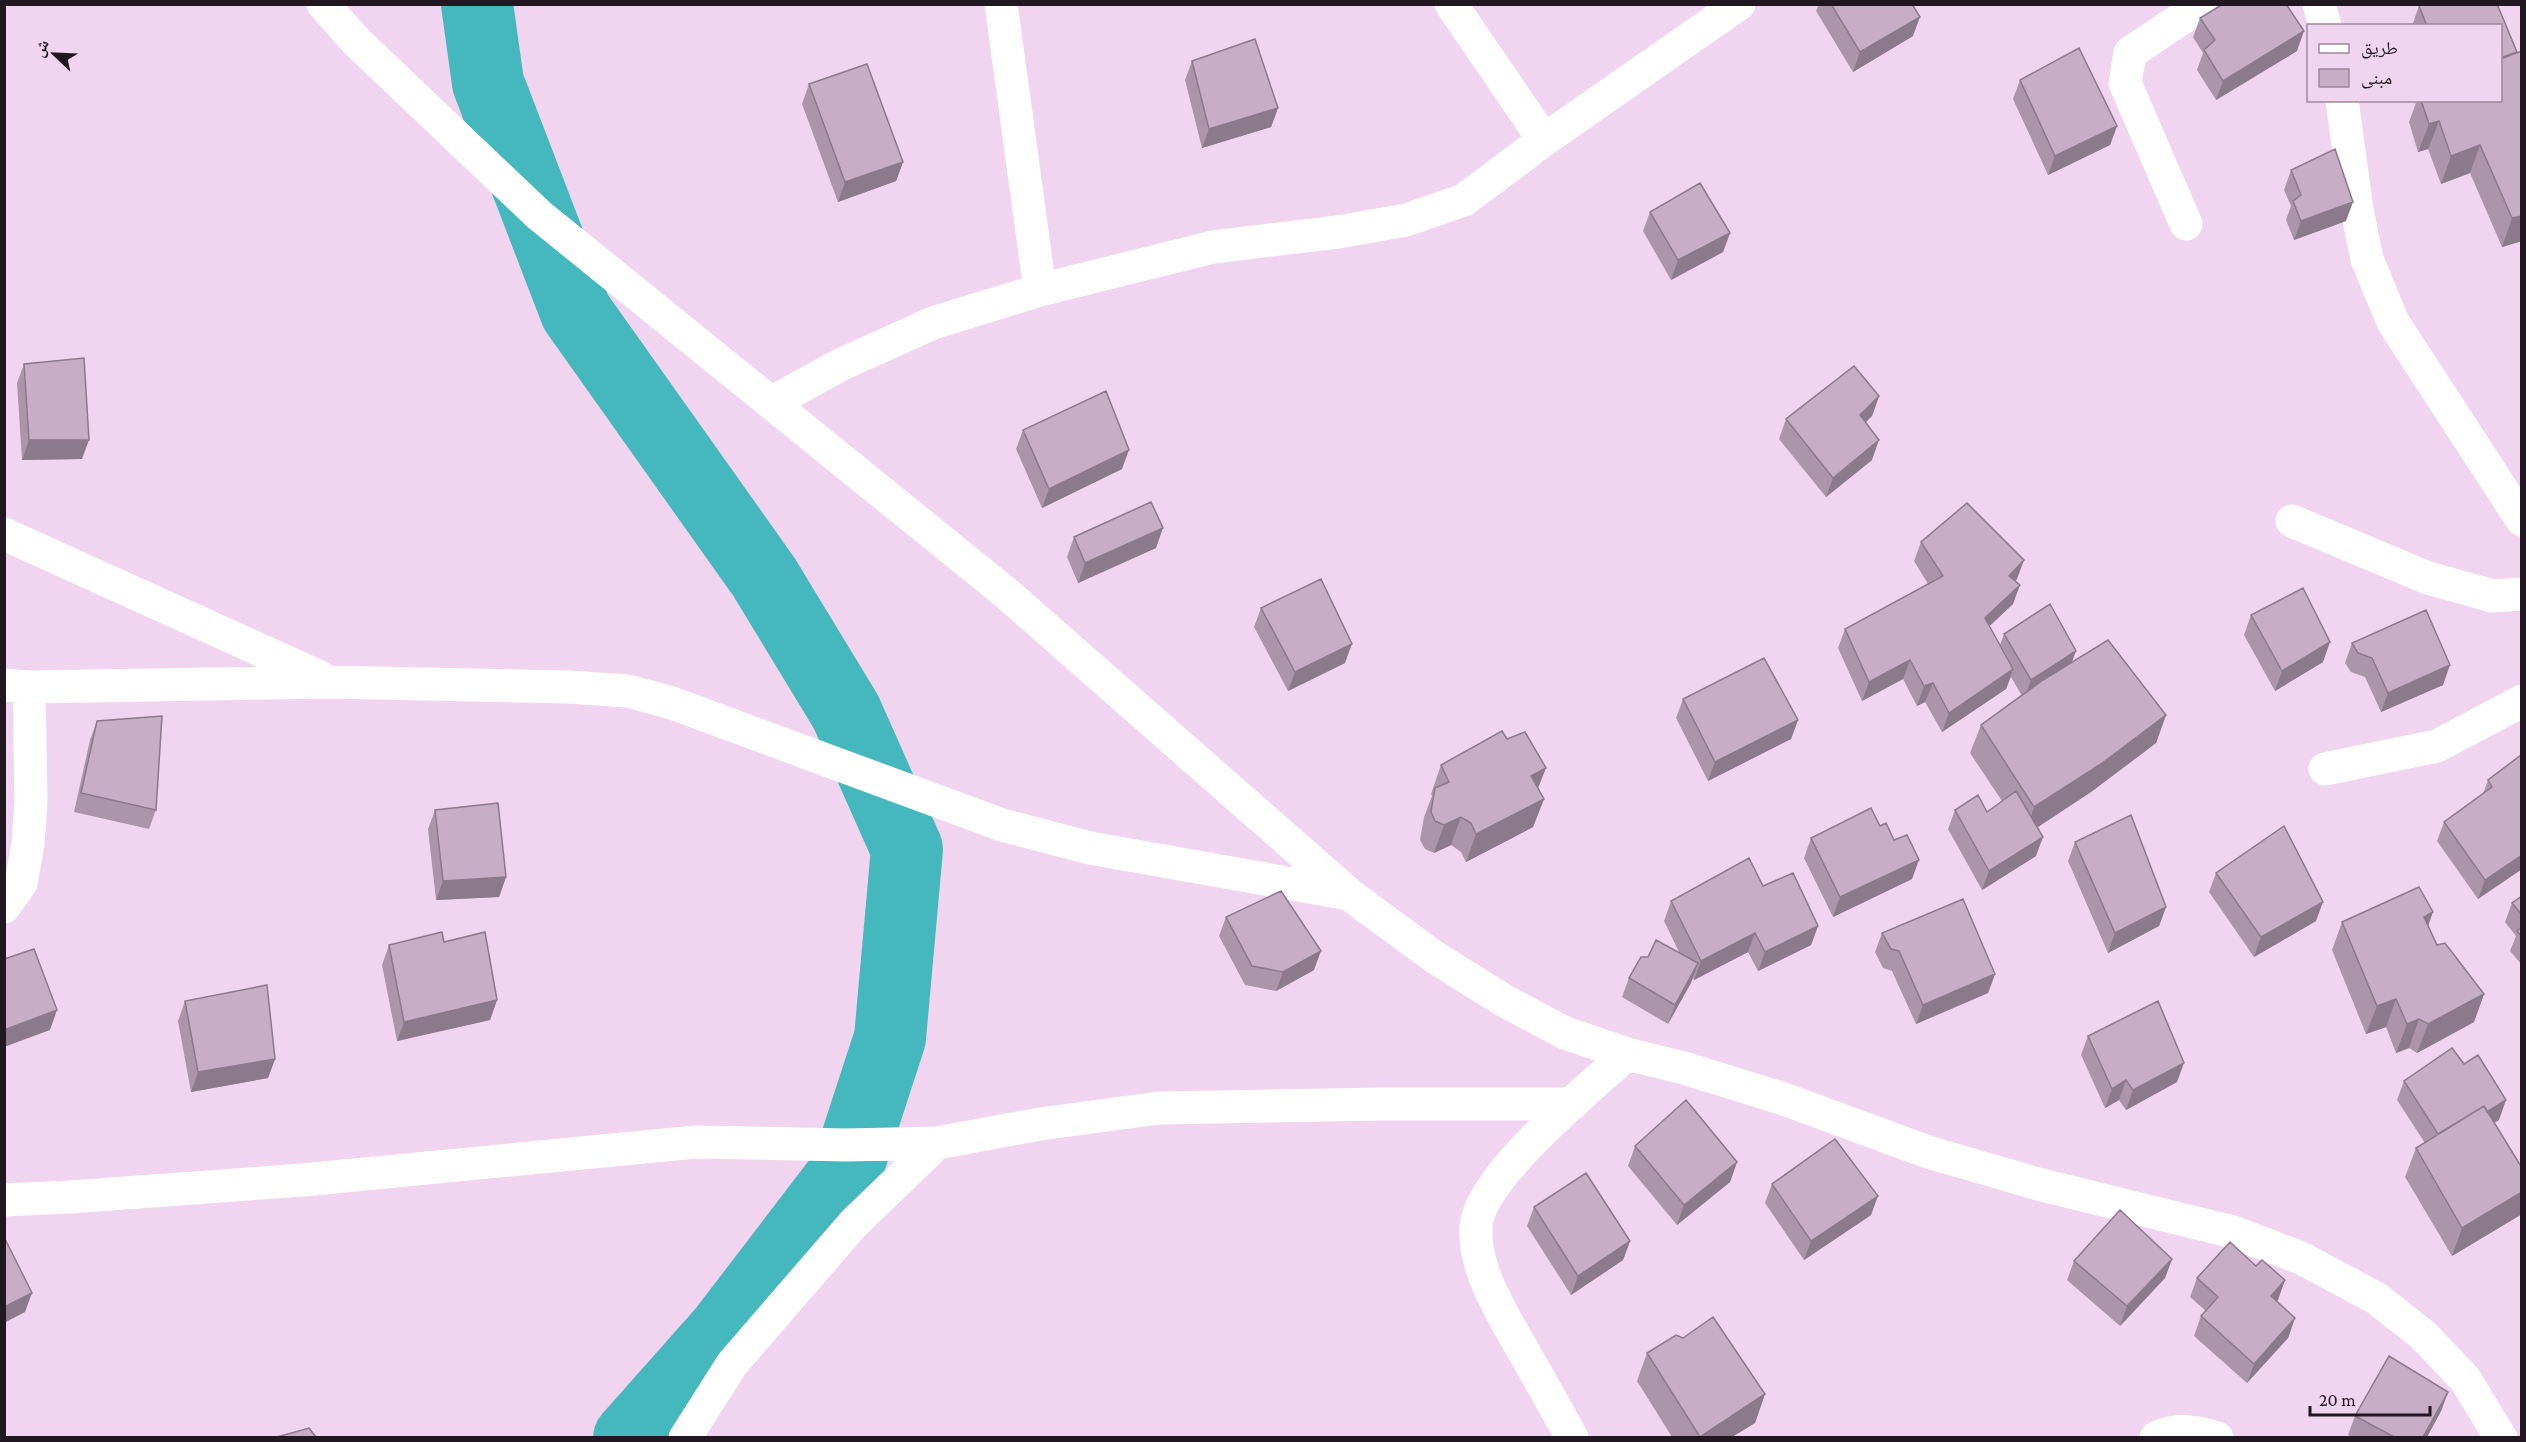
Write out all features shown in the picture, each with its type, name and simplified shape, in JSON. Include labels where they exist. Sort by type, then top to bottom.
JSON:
[{"type":"street","points":[[323,4],[356,41],[539,215],[1006,593],[1350,894],[1433,956],[1503,1000],[1565,1032],[1627,1054],[1684,1068],[1784,1098],[1928,1152],[2038,1184],[2233,1232],[2301,1258],[2376,1298],[2423,1335],[2465,1379],[2501,1437]]},
{"type":"street","points":[[1001,4],[1040,290]]},
{"type":"street","points":[[1451,4],[1544,140]]},
{"type":"street","points":[[771,403],[840,365],[933,323],[1040,290],[1213,248],[1338,232],[1406,220],[1464,200],[1544,140],[1739,4]]},
{"type":"street","points":[[2186,224],[2125,83],[2130,53],[2203,4]]},
{"type":"street","points":[[2319,4],[2324,24]]},
{"type":"street","points":[[2342,102],[2357,210],[2367,259],[2393,322],[2522,520]]},
{"type":"street","points":[[2292,521],[2428,578],[2493,596],[2522,594]]},
{"type":"street","points":[[4,534],[329,682]]},
{"type":"street","points":[[4,907],[21,883],[28,844],[31,802],[17,686],[329,682],[568,687],[628,691],[672,703],[1002,825],[1090,848],[1350,894]]},
{"type":"street","points":[[2325,770],[2436,746],[2522,701]]},
{"type":"street","points":[[1572,1437],[1495,1298],[1480,1259],[1475,1226],[1491,1186],[1529,1145],[1627,1054]]},
{"type":"street","points":[[4,1200],[82,1197],[303,1180],[696,1142],[846,1145],[937,1143],[1040,1124],[1159,1108],[1382,1104],[1572,1104]]},
{"type":"street","points":[[685,1437],[740,1355],[853,1224],[937,1143]]},
{"type":"street","points":[[2156,1437],[2179,1431],[2200,1432],[2217,1437]]},
{"type":"building","points":[[1831,4],[1912,4],[1920,17],[1860,52]]},
{"type":"building","points":[[2223,4],[2286,4],[2304,31],[2223,81],[2204,50],[2215,40],[2200,18]]},
{"type":"building","points":[[2422,4],[2497,4],[2517,52],[2502,57],[2502,24],[2426,24],[2419,6]]},
{"type":"building","points":[[1255,39],[1278,108],[1209,129],[1192,61]]},
{"type":"building","points":[[2079,48],[2117,126],[2055,156],[2020,80]]},
{"type":"building","points":[[2522,51],[2522,216],[2512,218],[2480,145],[2451,156],[2439,121],[2429,124],[2422,102],[2502,102],[2502,58]]},
{"type":"building","points":[[867,64],[903,162],[845,182],[809,84]]},
{"type":"building","points":[[2335,149],[2353,202],[2301,221],[2293,201],[2301,195],[2291,170]]},
{"type":"building","points":[[1700,183],[1730,233],[1678,260],[1650,212]]},
{"type":"building","points":[[84,358],[89,440],[29,440],[24,364]]},
{"type":"building","points":[[1854,366],[1879,396],[1860,415],[1879,440],[1833,478],[1786,419]]},
{"type":"building","points":[[1106,391],[1129,450],[1049,489],[1023,430]]},
{"type":"building","points":[[1151,502],[1163,528],[1085,563],[1074,537]]},
{"type":"building","points":[[1967,503],[2024,560],[2009,576],[2020,585],[1985,618],[2013,669],[1949,713],[1933,683],[1924,686],[1910,660],[1869,682],[1845,629],[1943,576],[1921,542]]},
{"type":"building","points":[[1321,579],[1352,644],[1295,672],[1261,608]]},
{"type":"building","points":[[2303,588],[2330,642],[2282,671],[2251,615]]},
{"type":"building","points":[[2050,604],[2076,651],[2031,680],[2004,634]]},
{"type":"building","points":[[2426,610],[2450,665],[2388,693],[2372,658],[2358,653],[2352,643]]},
{"type":"building","points":[[2108,640],[2166,715],[2101,764],[2034,807],[1981,725],[2043,680]]},
{"type":"building","points":[[1764,658],[1798,720],[1715,762],[1683,699]]},
{"type":"building","points":[[162,716],[156,810],[81,793],[97,721]]},
{"type":"building","points":[[1502,731],[1507,739],[1525,732],[1546,768],[1531,776],[1544,799],[1476,834],[1471,823],[1461,817],[1444,825],[1435,821],[1431,812],[1435,788],[1449,782],[1441,765]]},
{"type":"building","points":[[2521,755],[2522,855],[2485,880],[2444,822],[2492,787],[2488,780]]},
{"type":"building","points":[[2016,791],[2043,837],[1989,871],[1955,810],[1978,795],[1987,812]]},
{"type":"building","points":[[498,803],[506,877],[443,881],[435,810]]},
{"type":"building","points":[[1871,808],[1880,826],[1886,823],[1894,840],[1907,835],[1919,860],[1840,897],[1811,838]]},
{"type":"building","points":[[2131,815],[2166,907],[2115,933],[2075,842]]},
{"type":"building","points":[[2284,826],[2323,902],[2261,937],[2216,873]]},
{"type":"building","points":[[1749,858],[1763,886],[1793,873],[1818,926],[1765,952],[1755,933],[1701,961],[1671,901]]},
{"type":"building","points":[[2419,887],[2433,912],[2424,917],[2437,945],[2445,943],[2484,994],[2428,1024],[2419,1019],[2407,1024],[2396,999],[2377,1006],[2342,922]]},
{"type":"building","points":[[1281,891],[1321,951],[1283,972],[1252,966],[1226,917]]},
{"type":"building","points":[[2522,896],[2522,915],[2512,903]]},
{"type":"building","points":[[1963,899],[1995,974],[1923,1005],[1899,951],[1891,949],[1882,933]]},
{"type":"building","points":[[2522,927],[2522,937],[2517,931]]},
{"type":"building","points":[[442,932],[444,942],[485,932],[497,1000],[404,1022],[389,945]]},
{"type":"building","points":[[1656,940],[1698,963],[1675,1005],[1629,978],[1641,957],[1648,957]]},
{"type":"building","points":[[34,949],[57,1010],[4,1030],[4,959]]},
{"type":"building","points":[[267,985],[275,1059],[198,1072],[185,1001]]},
{"type":"building","points":[[2158,1001],[2184,1063],[2133,1090],[2126,1080],[2112,1089],[2088,1036]]},
{"type":"building","points":[[2452,1048],[2464,1064],[2478,1055],[2506,1100],[2487,1112],[2484,1106],[2438,1134],[2404,1081]]},
{"type":"building","points":[[1686,1100],[1737,1162],[1684,1205],[1635,1146]]},
{"type":"building","points":[[2484,1106],[2522,1168],[2522,1192],[2462,1228],[2416,1148]]},
{"type":"building","points":[[1835,1139],[1878,1196],[1811,1241],[1772,1184]]},
{"type":"building","points":[[1586,1173],[1630,1241],[1578,1276],[1534,1207]]},
{"type":"building","points":[[2120,1210],[2172,1259],[2127,1306],[2074,1261]]},
{"type":"building","points":[[4,1237],[32,1293],[4,1307]]},
{"type":"building","points":[[2230,1242],[2256,1266],[2262,1260],[2285,1280],[2271,1296],[2295,1318],[2254,1364],[2201,1316],[2218,1297],[2197,1278]]},
{"type":"building","points":[[1713,1317],[1765,1394],[1700,1437],[1647,1353],[1676,1335],[1683,1338]]},
{"type":"building","points":[[2389,1356],[2448,1392],[2423,1437],[2394,1437],[2355,1416]]},
{"type":"building","points":[[309,1428],[316,1437],[277,1437]]},
{"type":"waterway","points":[[477,4],[488,83],[576,312],[764,577],[846,712],[907,849],[890,1038],[847,1170],[723,1332],[629,1438]]}]
